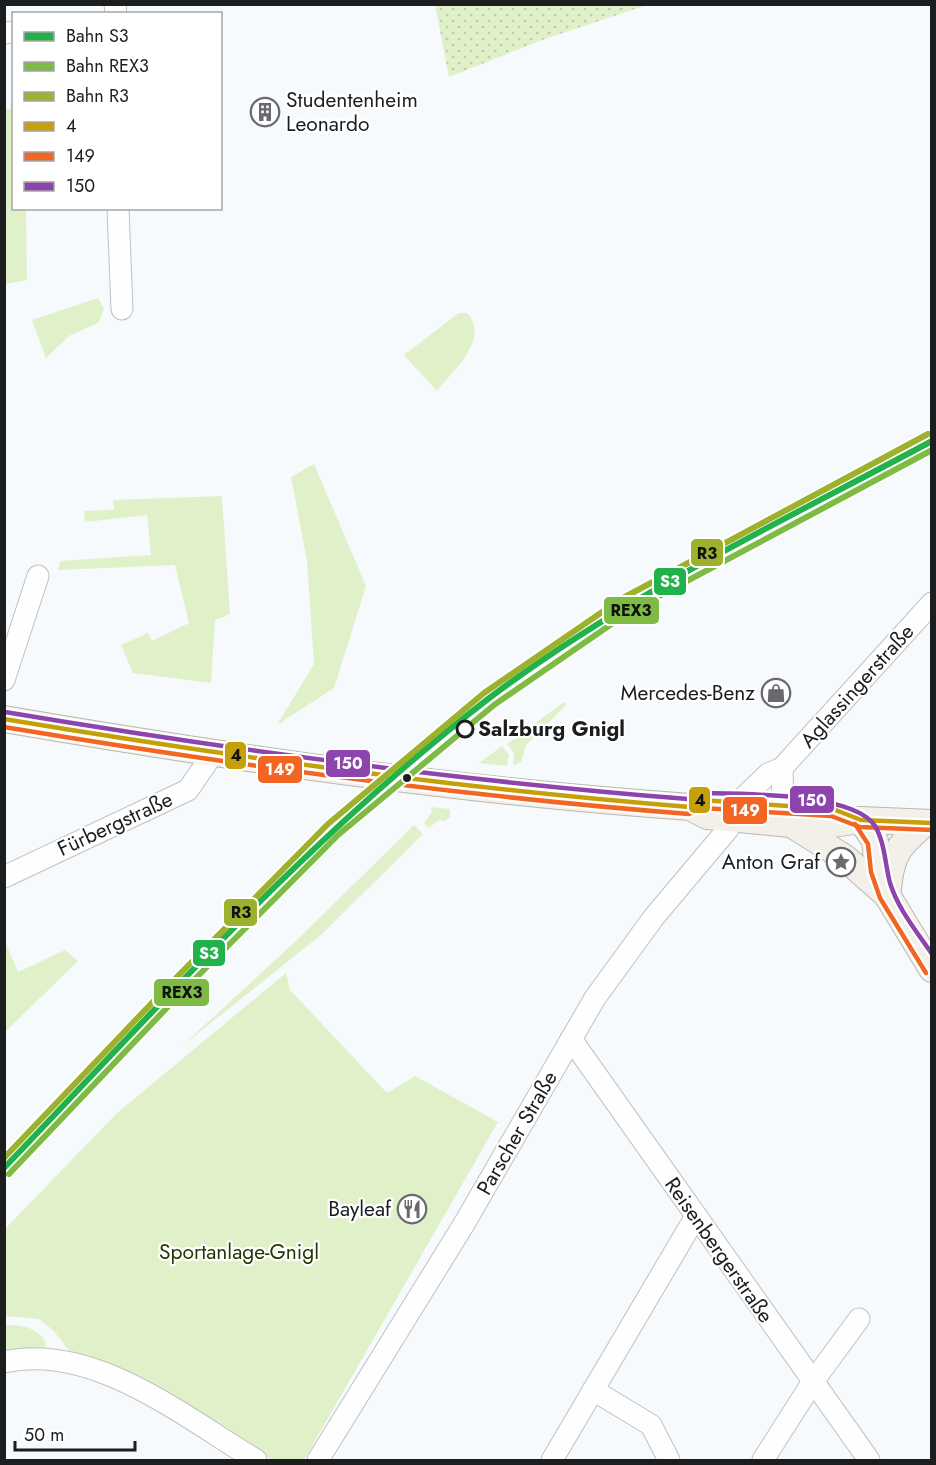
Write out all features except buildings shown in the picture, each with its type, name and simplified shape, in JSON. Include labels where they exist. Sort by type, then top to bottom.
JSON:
[{"type":"main road","points":[[4,719],[213,755],[547,797],[690,807],[707,816],[733,810],[787,815],[833,809],[861,820],[928,823]]},
{"type":"main road","points":[[787,815],[845,858],[887,895]]},
{"type":"main road","points":[[845,858],[850,836],[861,820]]},
{"type":"main road","points":[[861,820],[875,841],[878,871],[887,895],[932,969]]},
{"type":"main road","points":[[887,895],[890,867],[898,848],[928,823]]},
{"type":"street","points":[[118,210],[122,309]]},
{"type":"street","points":[[4,680],[38,576]]},
{"type":"street","name":"Aglassingerstraße","points":[[733,810],[768,774],[782,768],[932,603]]},
{"type":"street","name":"Fürbergstraße","points":[[4,877],[189,789],[213,755]]},
{"type":"street","points":[[782,768],[787,815]]},
{"type":"street","name":"Parscher Straße","points":[[318,1461],[464,1224],[571,1039],[623,958],[729,829],[733,810]]},
{"type":"street","name":"Reisenbergerstraße","points":[[571,1039],[869,1461]]},
{"type":"street","points":[[552,1461],[696,1216]]},
{"type":"street","points":[[763,1461],[812,1383],[859,1318]]},
{"type":"street","points":[[4,1362],[19,1358],[58,1360],[104,1371],[256,1461]]},
{"type":"street","points":[[593,1390],[651,1425],[669,1461]]},
{"type":"green space","points":[[435,4],[647,5],[542,40],[449,77]]},
{"type":"green space","points":[[4,109],[12,109],[12,210],[26,210],[27,280],[6,284]]},
{"type":"green space","points":[[98,298],[104,309],[98,323],[69,336],[46,358],[32,320]]},
{"type":"green space","points":[[459,313],[467,313],[473,323],[475,333],[472,344],[460,364],[437,391],[404,355]]},
{"type":"green space","points":[[314,464],[366,586],[334,688],[277,725],[314,664],[307,561],[291,477]]},
{"type":"green space","points":[[222,496],[230,614],[215,620],[211,683],[133,673],[121,645],[148,633],[152,641],[189,623],[175,565],[58,570],[60,561],[151,555],[147,515],[85,522],[84,511],[114,510],[113,500]]},
{"type":"green space","points":[[564,702],[566,705],[526,745],[521,762],[513,766],[514,753],[507,744]]},
{"type":"green space","points":[[502,746],[509,755],[507,766],[479,763]]},
{"type":"green space","points":[[431,807],[450,809],[450,817],[445,821],[439,820],[429,828],[424,823],[432,812]]},
{"type":"green space","points":[[414,825],[423,834],[321,935],[182,1046],[298,939]]},
{"type":"green space","points":[[5,941],[18,972],[65,950],[78,961],[5,1032]]},
{"type":"green space","name":"Sportanlage-Gnigl","points":[[286,973],[290,990],[387,1093],[415,1076],[498,1122],[304,1460],[272,1460],[120,1367],[118,1371],[69,1351],[54,1331],[39,1319],[5,1316],[5,1229],[117,1113]]},
{"type":"green space","points":[[5,1325],[30,1328],[36,1331],[44,1340],[46,1347],[5,1351]]},
{"type":"rail line","name":"R3","points":[[4,1158],[170,984],[328,824],[484,693],[621,599],[928,434]]},
{"type":"rail line","name":"S3","points":[[4,1168],[237,924],[359,807],[488,699],[540,662],[648,593],[932,441]]},
{"type":"rail line","name":"REX3","points":[[9,1174],[180,994],[338,835],[494,705],[629,612],[932,450]]},
{"type":"transit line","name":"150","points":[[5,712],[175,739],[431,774],[688,799],[700,793],[794,797],[844,807],[863,815],[875,826],[881,839],[893,893],[908,920],[932,954]]},
{"type":"transit line","name":"4","points":[[4,719],[261,759],[518,791],[690,807],[700,800],[833,809],[861,820],[932,823]]},
{"type":"transit line","name":"149","points":[[4,727],[175,754],[431,789],[689,814],[702,808],[831,816],[860,827],[932,830]]},
{"type":"transit line","name":"149","points":[[855,824],[868,844],[871,872],[880,898],[926,973]]},
{"type":"place","name":"Studentenheim Leonardo","points":[[265,112]]},
{"type":"place","name":"Mercedes-Benz","points":[[776,693]]},
{"type":"place","name":"Salzburg Gnigl","points":[[465,729]]},
{"type":"place","name":"Anton Graf","points":[[841,862]]},
{"type":"place","name":"Bayleaf","points":[[412,1209]]}]
